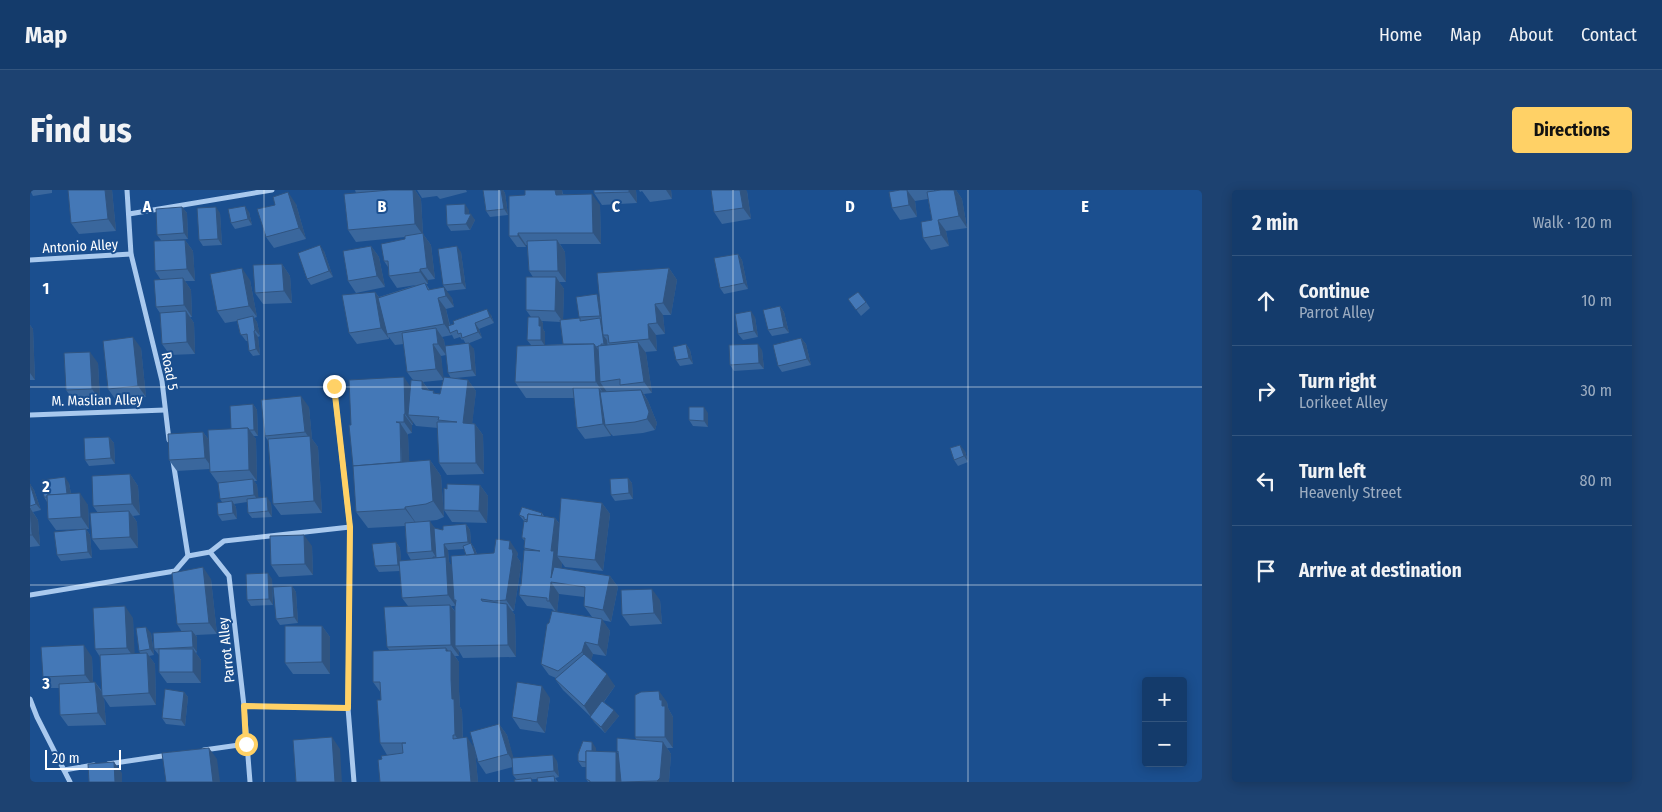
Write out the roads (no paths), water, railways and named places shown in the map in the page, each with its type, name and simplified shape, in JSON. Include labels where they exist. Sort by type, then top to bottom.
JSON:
[{"type":"street","name":"Road 5","points":[[127,190],[131,254],[162,381],[171,449]]},
{"type":"street","points":[[129,214],[272,190]]},
{"type":"street","name":"Antonio Alley","points":[[30,260],[131,254]]},
{"type":"street","points":[[334,386],[350,527],[348,708],[354,782]]},
{"type":"street","name":"M. Maslian Alley","points":[[30,415],[43,413],[165,410]]},
{"type":"street","points":[[172,459],[188,556]]},
{"type":"street","points":[[30,595],[175,571],[188,556],[210,552],[224,541],[350,527]]},
{"type":"street","name":"Parrot Alley","points":[[210,552],[229,576],[244,706],[250,782]]},
{"type":"street","points":[[30,699],[37,717],[70,782]]},
{"type":"street","points":[[244,706],[348,708]]},
{"type":"street","points":[[198,751],[246,744]]},
{"type":"street","points":[[64,770],[179,754]]}]
